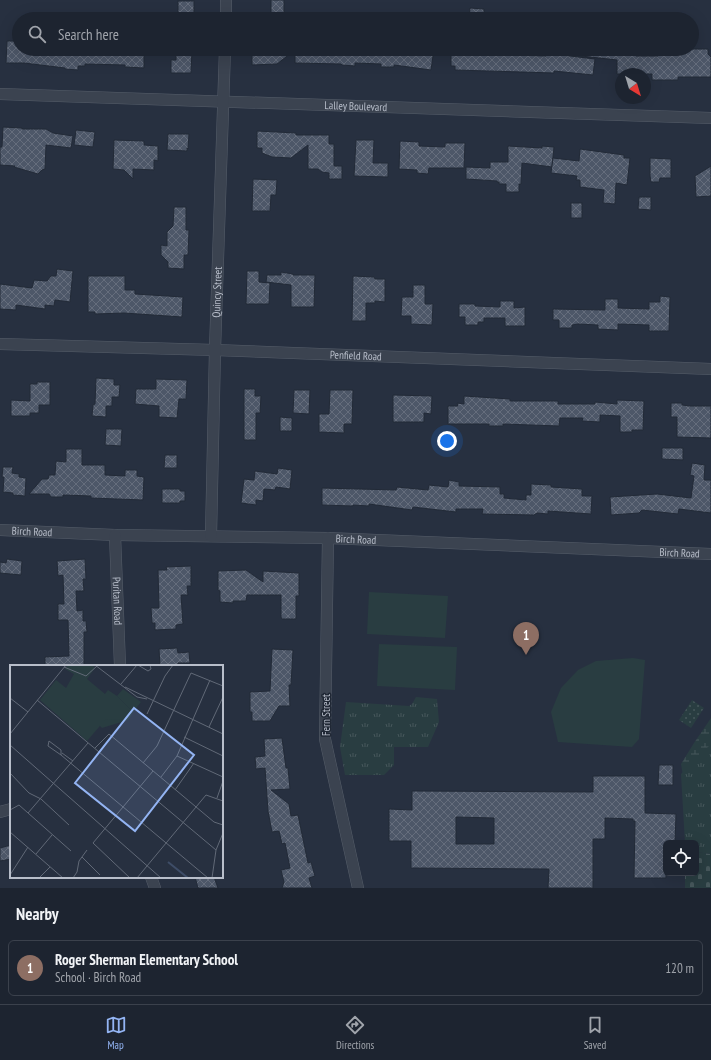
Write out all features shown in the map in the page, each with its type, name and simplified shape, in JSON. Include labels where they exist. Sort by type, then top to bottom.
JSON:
[{"type":"street","points":[[226,0],[226,12]]},
{"type":"street","name":"Quincy Street","points":[[211,536],[215,350],[225,56]]},
{"type":"street","name":"Lalley Boulevard","points":[[0,94],[224,100],[711,118]]},
{"type":"street","name":"Penfield Road","points":[[0,344],[215,350],[711,369]]},
{"type":"street","name":"Birch Road","points":[[0,530],[115,535],[328,538],[711,554]]},
{"type":"street","name":"Puritan Road","points":[[115,535],[120,665]]},
{"type":"street","name":"Fern Street","points":[[328,538],[325,739],[358,888]]},
{"type":"street","points":[[0,812],[10,809]]},
{"type":"street","points":[[152,878],[155,888]]},
{"type":"green space","points":[[369,592],[448,596],[445,638],[367,634]]},
{"type":"green space","points":[[379,644],[457,647],[455,690],[377,686]]},
{"type":"green space","points":[[633,658],[645,660],[639,739],[632,747],[558,742],[551,712],[561,688],[578,670],[596,661]]},
{"type":"green space","points":[[416,697],[437,699],[439,722],[428,747],[394,747],[394,765],[384,775],[345,775],[340,747],[346,702],[409,706]]},
{"type":"green space","points":[[692,700],[704,708],[691,728],[679,720]]},
{"type":"green space","points":[[711,718],[711,847],[687,798],[681,764]]},
{"type":"green space","points":[[711,744],[711,854],[699,852],[699,840],[685,840],[681,774]]},
{"type":"green space","points":[[699,852],[711,854],[711,888],[685,888],[685,876],[699,876]]},
{"type":"building","points":[[271,0],[284,0],[284,12],[271,12]]},
{"type":"building","points":[[178,1],[194,1],[194,12],[178,12]]},
{"type":"building","points":[[470,8],[484,9],[484,12],[470,12]]},
{"type":"building","points":[[7,41],[12,41],[12,56],[144,56],[144,68],[125,67],[125,65],[85,64],[85,66],[78,66],[78,70],[24,63],[6,63]]},
{"type":"building","points":[[699,49],[708,49],[708,54],[711,57],[711,77],[678,77],[678,80],[652,80],[651,68],[617,68],[617,60],[581,56],[699,56]]},
{"type":"building","points":[[176,56],[192,56],[191,73],[171,73],[171,60],[176,60]]},
{"type":"building","points":[[252,56],[287,56],[277,64],[252,65]]},
{"type":"building","points":[[295,56],[433,56],[431,70],[394,65],[394,67],[381,67],[381,64],[355,63],[355,66],[341,64],[295,63]]},
{"type":"building","points":[[451,56],[570,56],[595,59],[593,75],[554,71],[554,73],[455,70],[455,66],[451,66]]},
{"type":"building","points":[[3,127],[46,129],[53,133],[73,136],[71,148],[46,145],[45,169],[38,174],[14,167],[15,166],[0,165],[0,147],[2,147]]},
{"type":"building","points":[[76,130],[95,132],[93,147],[74,145]]},
{"type":"building","points":[[257,131],[296,133],[296,135],[329,135],[329,144],[334,144],[334,166],[342,166],[342,179],[329,179],[329,173],[322,172],[318,169],[308,169],[308,145],[291,158],[272,157],[262,153],[262,148],[257,148]]},
{"type":"building","points":[[168,134],[189,134],[187,151],[167,150]]},
{"type":"building","points":[[114,140],[144,141],[144,145],[158,146],[158,161],[154,160],[154,170],[133,169],[133,179],[124,170],[113,169]]},
{"type":"building","points":[[356,140],[374,140],[373,163],[388,163],[388,177],[354,176]]},
{"type":"building","points":[[400,141],[419,142],[419,146],[445,147],[445,143],[465,143],[464,168],[429,168],[428,174],[417,173],[417,170],[399,169]]},
{"type":"building","points":[[508,146],[542,148],[542,146],[554,147],[552,167],[522,163],[519,192],[506,192],[506,184],[499,184],[497,181],[466,179],[466,167],[490,168],[490,162],[508,162]]},
{"type":"building","points":[[580,149],[624,155],[624,158],[630,158],[627,185],[616,183],[615,204],[603,203],[604,190],[580,187],[580,180],[576,180],[577,176],[551,173],[553,158],[579,161]]},
{"type":"building","points":[[650,158],[671,159],[671,178],[660,178],[659,182],[651,182]]},
{"type":"building","points":[[711,166],[711,196],[696,197],[695,176]]},
{"type":"building","points":[[253,179],[277,180],[276,195],[271,195],[270,211],[252,211]]},
{"type":"building","points":[[639,197],[651,197],[651,210],[638,209]]},
{"type":"building","points":[[571,203],[582,203],[582,218],[571,218]]},
{"type":"building","points":[[174,207],[186,207],[186,230],[189,230],[188,255],[184,255],[184,269],[168,268],[168,262],[161,255],[161,245],[167,246],[167,232],[173,226]]},
{"type":"building","points":[[57,269],[73,271],[70,302],[55,300],[54,306],[45,305],[45,309],[16,305],[16,310],[0,309],[0,284],[32,288],[34,280],[47,281],[51,276],[56,276]]},
{"type":"building","points":[[247,271],[259,271],[259,282],[270,283],[269,304],[246,304]]},
{"type":"building","points":[[281,272],[293,275],[315,275],[314,307],[291,307],[291,285],[266,282],[267,275],[281,275]]},
{"type":"building","points":[[88,276],[125,276],[125,290],[135,290],[135,294],[183,297],[182,317],[124,313],[95,314],[95,312],[88,312]]},
{"type":"building","points":[[353,276],[385,279],[385,302],[375,301],[375,303],[366,303],[366,321],[352,321]]},
{"type":"building","points":[[413,285],[425,285],[425,304],[433,304],[432,325],[411,324],[411,316],[401,316],[402,297],[413,297]]},
{"type":"building","points":[[660,296],[670,297],[669,331],[649,331],[649,325],[618,324],[618,330],[598,329],[598,325],[578,324],[572,325],[572,328],[559,328],[559,320],[553,320],[553,309],[605,310],[605,299],[618,299],[618,308],[649,309],[649,302],[660,302]]},
{"type":"building","points":[[500,301],[514,301],[514,308],[525,307],[525,326],[505,326],[505,318],[484,318],[484,322],[478,322],[478,325],[465,325],[465,317],[459,317],[459,304],[500,307]]},
{"type":"building","points":[[96,378],[114,379],[114,385],[120,385],[119,397],[112,397],[112,406],[106,406],[106,417],[92,416],[93,405],[95,404]]},
{"type":"building","points":[[156,379],[187,380],[186,399],[179,399],[177,418],[159,417],[159,406],[135,404],[136,389],[156,389]]},
{"type":"building","points":[[37,382],[50,382],[50,405],[39,405],[39,413],[30,413],[30,416],[11,416],[11,400],[30,401],[30,384],[37,384]]},
{"type":"building","points":[[244,389],[255,389],[255,396],[261,396],[260,413],[256,413],[256,440],[244,440]]},
{"type":"building","points":[[294,390],[310,390],[309,414],[293,413]]},
{"type":"building","points":[[330,390],[353,390],[352,424],[344,424],[344,433],[319,432],[319,414],[329,414]]},
{"type":"building","points":[[393,395],[432,396],[431,414],[424,413],[424,422],[393,422]]},
{"type":"building","points":[[464,396],[510,399],[510,401],[558,401],[558,404],[595,404],[595,402],[617,404],[617,400],[644,401],[643,430],[620,432],[620,416],[600,415],[600,422],[582,421],[583,418],[560,418],[559,426],[503,424],[503,426],[489,426],[489,424],[448,424],[448,406],[458,406],[457,403],[464,404]]},
{"type":"building","points":[[671,403],[682,403],[682,405],[690,406],[711,406],[711,438],[677,437],[677,417],[671,417]]},
{"type":"building","points":[[280,417],[292,418],[292,431],[280,431]]},
{"type":"building","points":[[106,429],[122,429],[121,446],[105,445]]},
{"type":"building","points":[[662,448],[683,448],[683,460],[662,459]]},
{"type":"building","points":[[66,449],[82,449],[82,465],[105,465],[105,475],[125,476],[125,470],[137,470],[137,476],[144,477],[143,500],[91,498],[91,496],[63,495],[63,497],[51,497],[49,494],[29,494],[42,479],[48,479],[49,475],[55,475],[56,461],[66,462]]},
{"type":"building","points":[[165,455],[177,455],[177,468],[164,468]]},
{"type":"building","points":[[692,463],[705,465],[704,480],[711,480],[711,513],[679,509],[678,514],[642,510],[639,513],[611,515],[610,497],[657,494],[691,498],[694,476],[690,475]]},
{"type":"building","points":[[3,467],[13,467],[12,473],[19,474],[19,477],[26,478],[25,496],[3,492]]},
{"type":"building","points":[[278,468],[292,470],[290,489],[276,487],[275,490],[264,489],[263,501],[256,500],[256,505],[241,503],[244,479],[254,480],[255,471],[277,474]]},
{"type":"building","points":[[449,480],[459,482],[459,486],[500,487],[500,494],[504,494],[504,498],[526,500],[526,495],[531,495],[531,484],[582,489],[582,496],[592,496],[591,514],[548,511],[548,514],[537,513],[534,515],[482,514],[483,509],[456,509],[456,512],[413,507],[412,510],[369,504],[369,506],[322,505],[322,488],[396,490],[397,487],[428,490],[429,485],[448,487]]},
{"type":"building","points":[[162,489],[180,489],[180,491],[185,491],[185,501],[180,501],[180,503],[162,503]]},
{"type":"building","points":[[7,559],[22,561],[21,575],[0,573],[0,562],[6,563]]},
{"type":"building","points":[[85,559],[86,579],[83,579],[84,591],[76,591],[77,611],[83,610],[83,621],[86,621],[87,632],[84,632],[84,665],[45,665],[45,657],[69,656],[68,620],[58,620],[58,604],[64,604],[63,575],[58,576],[57,561]]},
{"type":"building","points":[[191,566],[191,586],[187,586],[188,595],[181,595],[183,624],[176,625],[176,629],[155,630],[155,623],[152,623],[151,608],[159,608],[158,570],[167,570],[166,567]]},
{"type":"building","points":[[246,570],[263,582],[263,571],[299,573],[299,596],[296,596],[296,619],[282,619],[281,595],[247,595],[246,601],[233,601],[233,603],[220,602],[220,591],[218,590],[218,571]]},
{"type":"building","points":[[177,648],[178,653],[189,652],[190,663],[160,665],[159,649]]},
{"type":"building","points":[[272,649],[293,650],[291,685],[289,685],[290,706],[279,706],[270,721],[252,721],[252,712],[250,712],[250,692],[270,691]]},
{"type":"building","points":[[282,738],[286,768],[288,768],[290,789],[271,790],[289,804],[291,816],[298,815],[308,863],[311,862],[315,876],[309,878],[312,888],[282,888],[284,882],[281,870],[290,868],[285,843],[282,844],[279,831],[272,832],[268,811],[265,768],[256,769],[255,757],[265,756],[264,739]]},
{"type":"building","points":[[659,765],[673,765],[673,785],[658,785]]},
{"type":"building","points":[[593,776],[645,776],[645,813],[676,814],[675,840],[663,840],[663,876],[666,876],[666,878],[634,878],[635,821],[633,821],[633,819],[605,818],[605,839],[593,839],[593,888],[548,888],[549,869],[411,868],[411,841],[389,841],[389,809],[412,810],[412,791],[593,792]],"holes":[[[456,817],[494,818],[494,844],[456,844]]]},
{"type":"building","points":[[10,845],[10,859],[0,861],[0,848]]},
{"type":"building","points":[[195,878],[214,878],[218,888],[198,888]]},
{"type":"place","name":"Roger Sherman Elementary School","points":[[526,655]]}]
